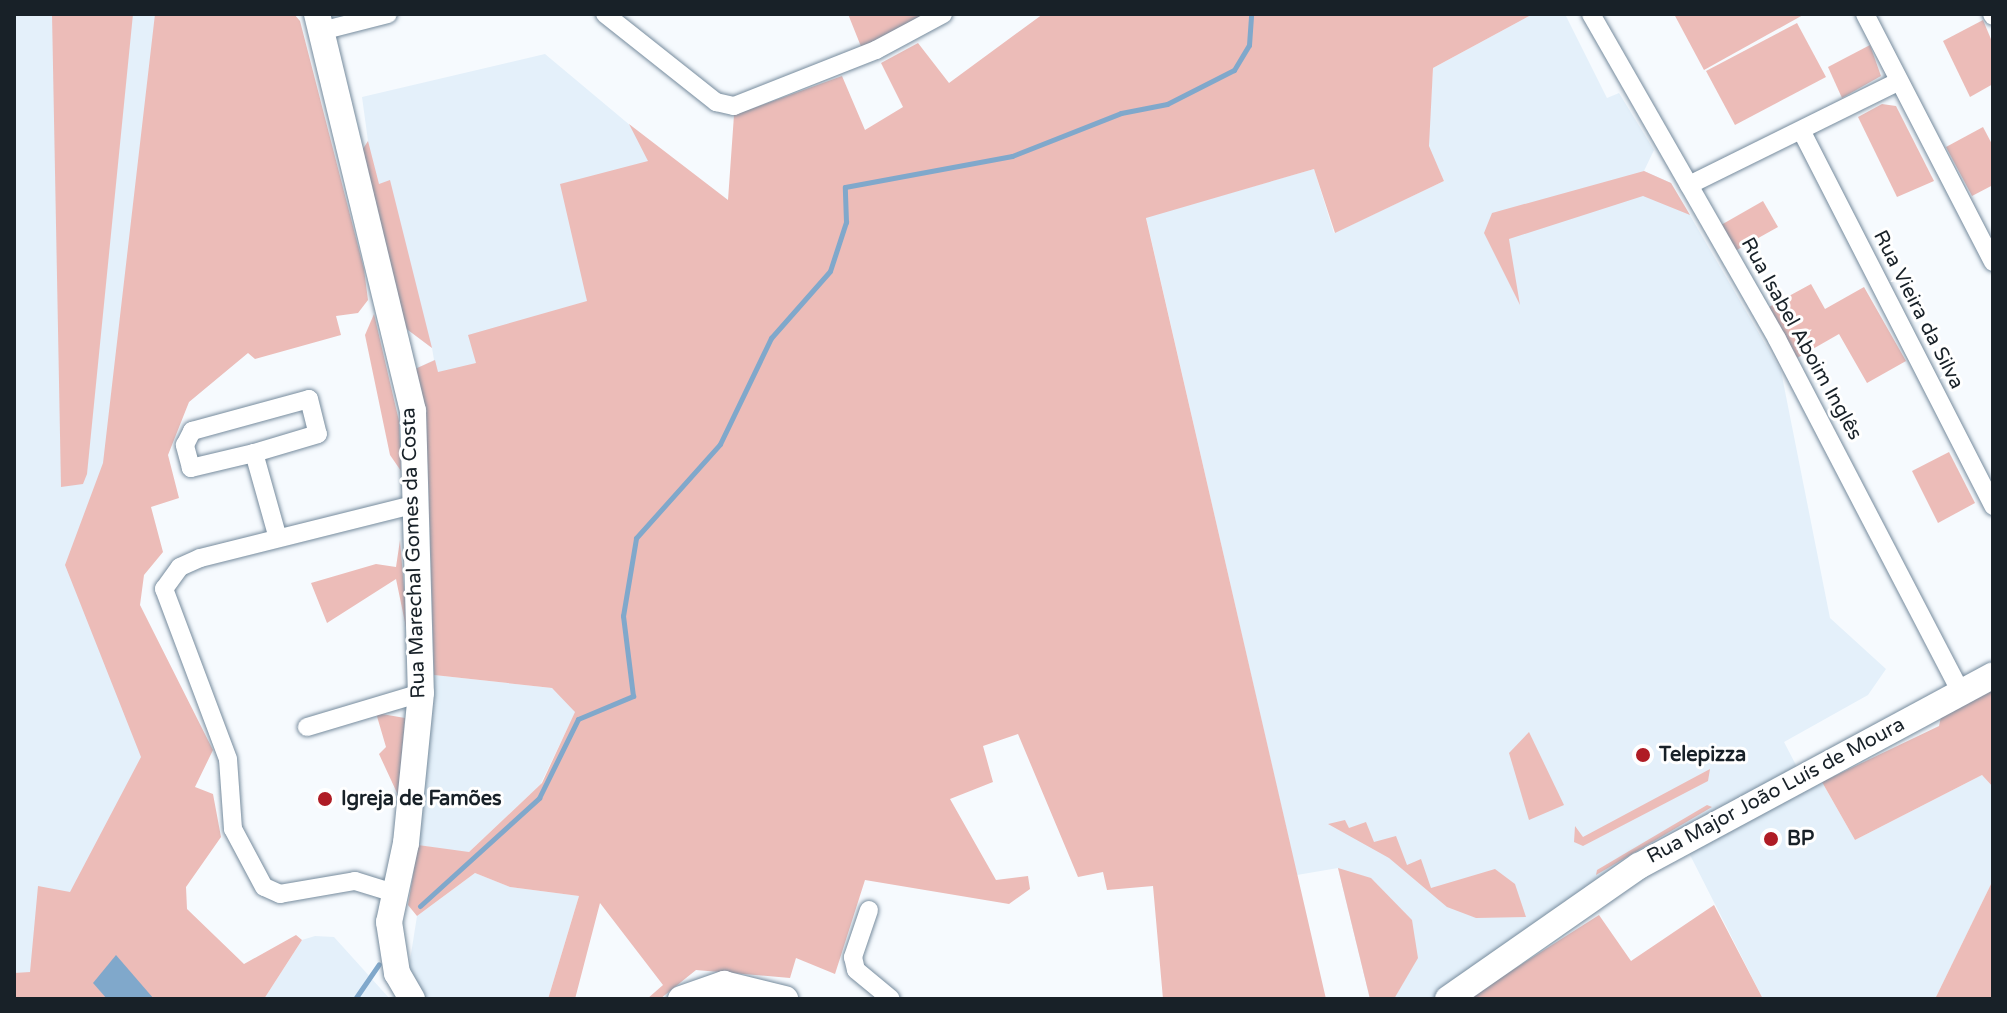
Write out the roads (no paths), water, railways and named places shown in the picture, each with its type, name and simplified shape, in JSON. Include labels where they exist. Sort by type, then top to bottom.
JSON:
[{"type":"main road","name":"Rua Marechal Gomes da Costa","points":[[319,22],[413,411],[421,693],[394,893],[391,948],[412,999]]},
{"type":"main road","name":"Rua Major João Luís de Moura","points":[[1448,999],[1651,859],[1993,675]]},
{"type":"main road","points":[[681,999],[724,984],[785,999]]},
{"type":"street","points":[[319,22],[388,14]]},
{"type":"street","points":[[614,16],[716,102],[734,106],[876,50],[943,14]]},
{"type":"street","name":"Rua Isabel Aboim Inglês","points":[[1591,14],[1875,519],[1961,692]]},
{"type":"street","points":[[1865,14],[1993,262]]},
{"type":"street","points":[[1689,185],[1803,134],[1899,81]]},
{"type":"street","name":"Rua Vieira da Silva","points":[[1803,134],[1993,506]]},
{"type":"street","points":[[309,399],[318,434],[254,453],[191,468],[185,445],[192,431],[309,399]]},
{"type":"street","points":[[254,453],[277,535]]},
{"type":"street","points":[[394,893],[355,881],[280,894],[264,887],[233,829],[228,759],[164,589],[180,567],[277,535],[417,504]]},
{"type":"street","points":[[307,727],[421,693]]},
{"type":"street","points":[[869,910],[853,957],[856,970],[891,999]]},
{"type":"water","points":[[116,955],[154,999],[107,999],[93,983]]},
{"type":"waterway","points":[[420,906],[539,798],[578,719],[633,696],[623,616],[636,538],[720,444],[771,338],[830,271],[846,222],[845,187],[1012,156],[1121,113],[1167,104],[1234,70],[1249,45],[1251,14]]},
{"type":"waterway","points":[[355,999],[379,964]]},
{"type":"place","name":"Telepizza","points":[[1643,755]]},
{"type":"place","name":"Igreja de Famões","points":[[325,799]]},
{"type":"place","name":"BP","points":[[1771,839]]}]
